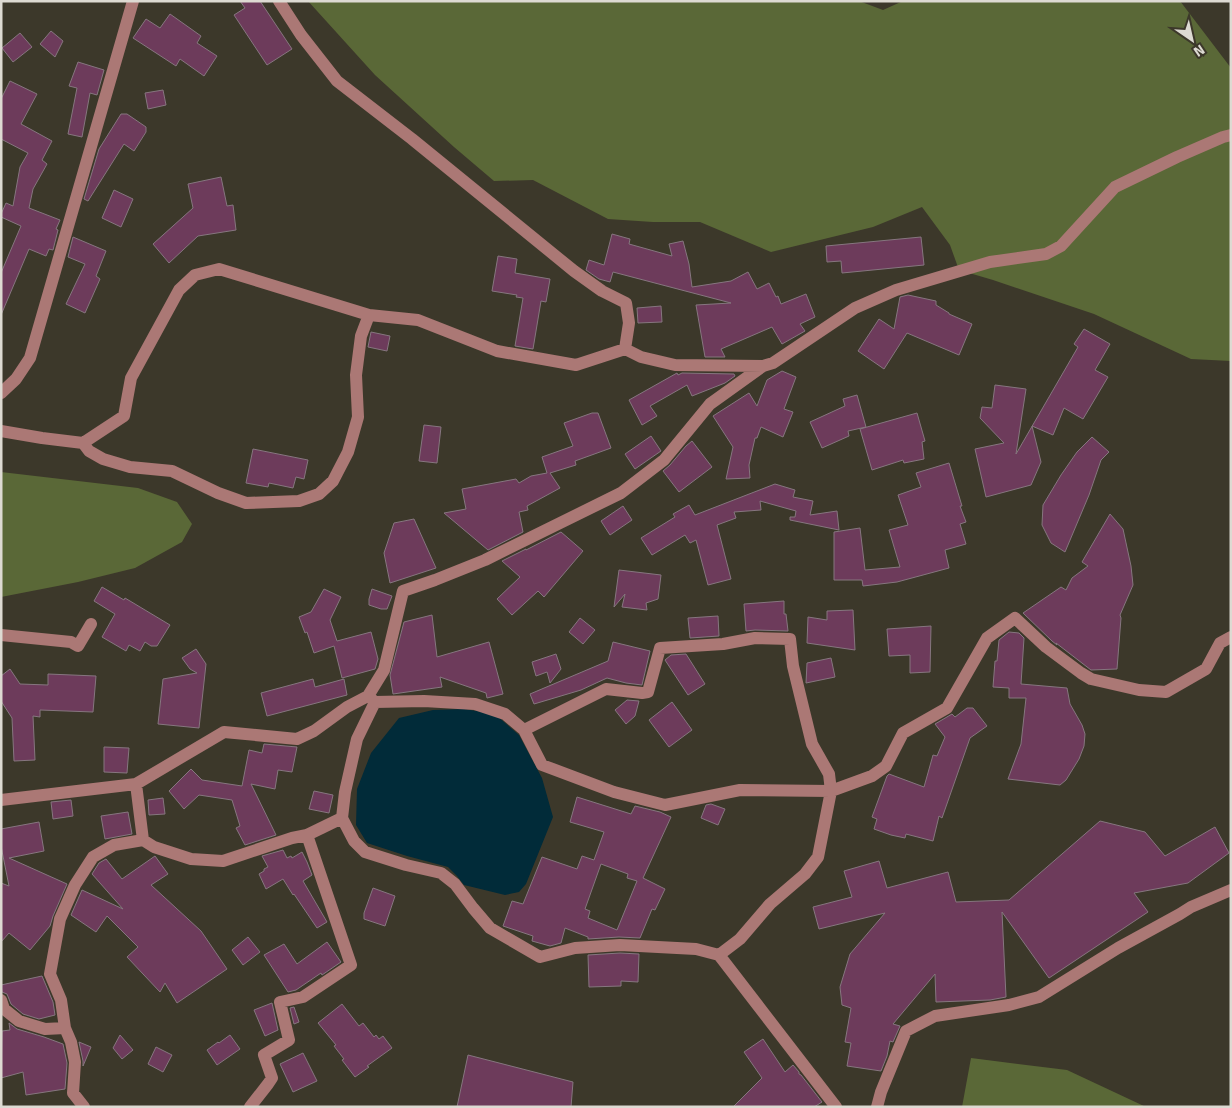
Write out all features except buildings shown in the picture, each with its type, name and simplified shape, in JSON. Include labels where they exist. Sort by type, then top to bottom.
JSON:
[{"type":"street","points":[[1,393],[16,379],[30,358],[133,1]]},
{"type":"street","points":[[279,1],[300,35],[337,81],[412,139],[574,272],[602,291],[626,303],[629,323],[625,349]]},
{"type":"street","points":[[1,431],[83,443],[124,416],[131,378],[179,290],[195,275],[219,270],[369,315],[418,320],[497,351],[576,366],[625,349],[641,357],[675,365],[763,366],[773,363],[855,308],[896,290],[990,262],[1046,254],[1061,246],[1115,187],[1177,157],[1231,135]]},
{"type":"street","points":[[83,443],[89,451],[103,459],[130,467],[172,471],[246,504],[299,501],[319,494],[333,481],[348,452],[358,417],[356,375],[361,336],[369,315]]},
{"type":"street","points":[[763,366],[710,404],[664,460],[621,493],[485,560],[436,580],[403,590],[384,670],[371,699],[357,739],[345,792],[342,818],[354,841],[365,852],[406,865],[441,873],[455,884],[490,928],[540,957],[575,948],[620,945],[696,949],[719,955],[836,1107]]},
{"type":"street","points":[[1,800],[136,784],[224,732],[298,739],[314,731],[347,707],[371,699],[475,704],[505,714],[524,730],[542,765],[614,792],[665,805],[740,790],[831,791],[872,776],[886,766],[903,733],[947,708],[987,638],[1015,618],[1046,647],[1091,679],[1139,690],[1166,692],[1206,669],[1220,643],[1231,637]]},
{"type":"street","points":[[1,635],[71,642],[78,646],[91,624]]},
{"type":"street","points":[[524,730],[606,689],[648,692],[660,648],[722,644],[756,638],[790,639],[793,666],[812,744],[829,774],[831,791],[818,857],[805,874],[770,904],[740,939],[719,955]]},
{"type":"street","points":[[136,784],[143,840]]},
{"type":"street","points":[[84,1107],[73,1093],[74,1062],[71,1042],[65,1028],[61,1000],[50,974],[60,919],[74,885],[93,857],[114,844],[143,840],[154,847],[191,859],[223,861],[278,842],[307,835],[342,818]]},
{"type":"street","points":[[250,1107],[272,1078],[264,1055],[290,1040],[280,1002],[303,997],[351,965],[307,835]]},
{"type":"street","points":[[876,1107],[906,1031],[935,1016],[1009,1005],[1040,997],[1118,948],[1191,907],[1231,890]]},
{"type":"street","points":[[1,1000],[4,1009],[19,1021],[45,1029],[65,1028]]},
{"type":"green space","points":[[308,1],[859,1],[883,10],[903,1],[1180,1],[1231,68],[1231,361],[1191,359],[1094,314],[959,270],[950,245],[922,207],[873,227],[771,252],[700,222],[653,222],[608,219],[533,180],[494,181],[375,75]]},
{"type":"green space","points":[[1,472],[138,488],[177,502],[192,524],[182,542],[135,568],[78,582],[1,597]]},
{"type":"green space","points":[[971,1058],[1067,1070],[1146,1107],[962,1107]]},
{"type":"water","points":[[464,709],[495,714],[519,735],[542,778],[553,817],[526,884],[519,892],[505,895],[464,885],[448,867],[367,843],[356,825],[357,789],[371,753],[399,718],[433,710]]}]
